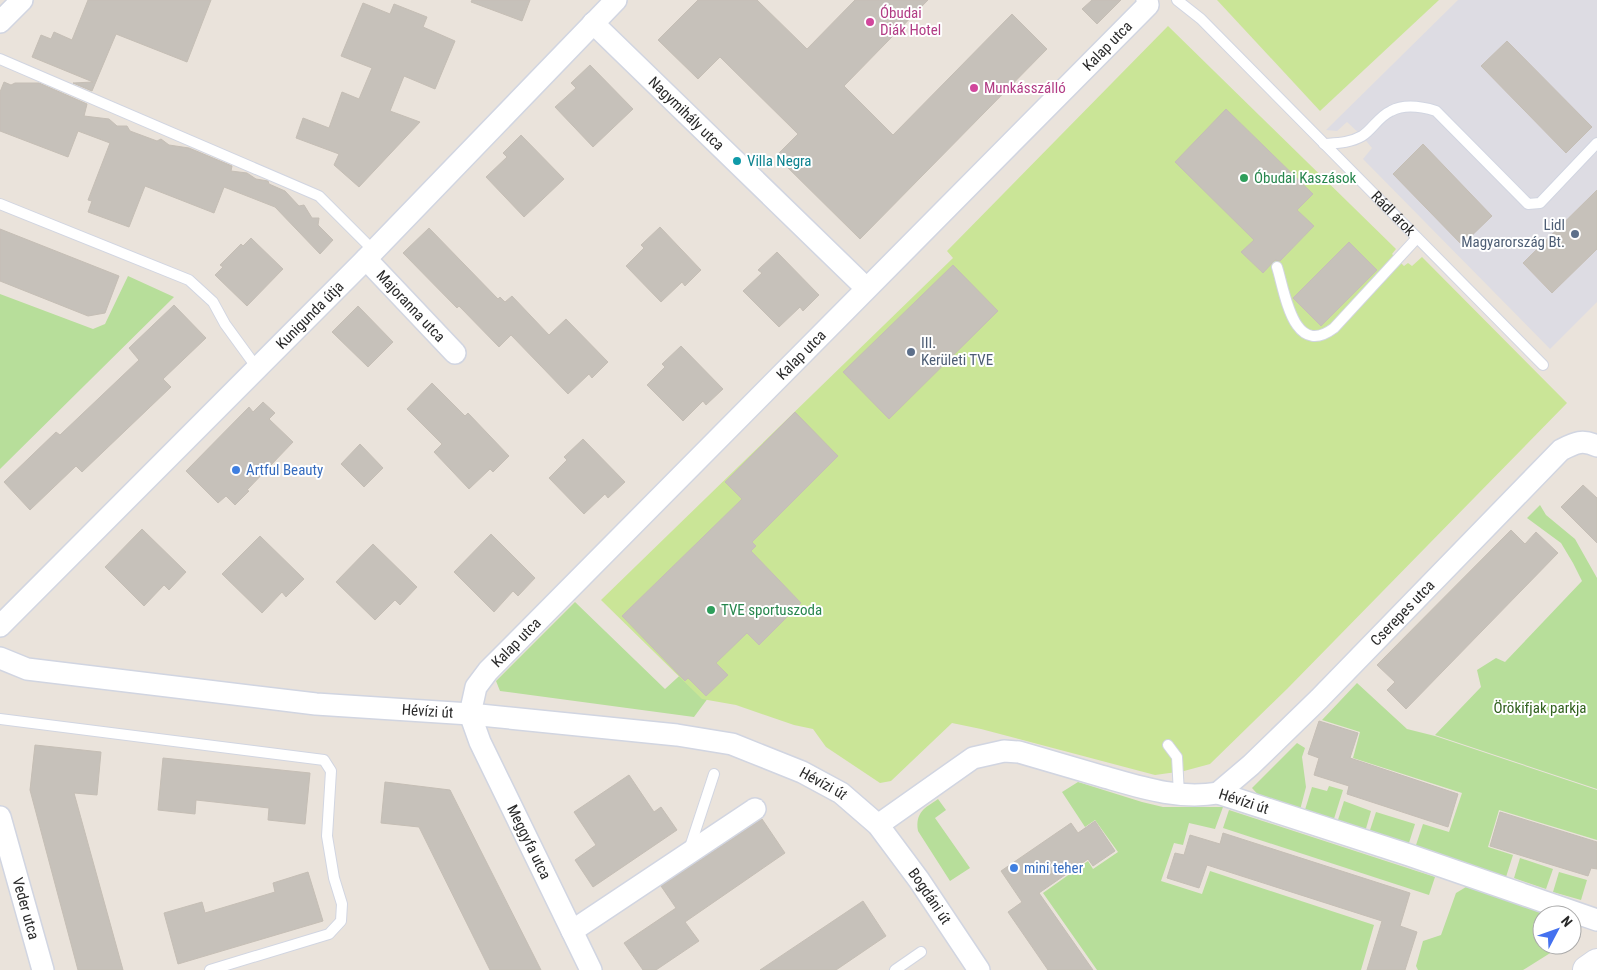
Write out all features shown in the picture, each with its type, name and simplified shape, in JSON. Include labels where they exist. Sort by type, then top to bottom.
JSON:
[{"type":"street","points":[[0,22],[22,0]]},
{"type":"street","name":"Kunigunda útja","points":[[0,626],[370,255],[616,0]]},
{"type":"street","name":"Kalap utca","points":[[470,714],[476,687],[488,671],[1148,2]]},
{"type":"street","name":"Nagymihály utca","points":[[594,23],[866,288]]},
{"type":"street","name":"Majoranna utca","points":[[370,255],[455,353]]},
{"type":"street","name":"Cserepes utca","points":[[1218,793],[1251,765],[1319,699],[1561,450],[1577,442],[1592,444]]},
{"type":"street","name":"Hévízi út","points":[[0,658],[27,669],[306,702],[470,714],[677,735],[732,744],[802,772],[841,793],[878,826],[973,758],[1004,751],[1019,752],[1152,791],[1205,795],[1218,793],[1409,854],[1597,920]]},
{"type":"street","name":"Meggyfa utca","points":[[470,714],[480,742],[591,970]]},
{"type":"street","points":[[572,931],[755,809]]},
{"type":"street","name":"Veder utca","points":[[0,817],[6,866],[43,970]]},
{"type":"street","name":"Bogdáni út","points":[[878,826],[919,880],[978,970]]},
{"type":"street","points":[[1586,970],[1597,964]]},
{"type":"lane","name":"Rádl árok","points":[[1177,0],[1200,20],[1543,365]]},
{"type":"lane","points":[[0,59],[318,196],[370,255]]},
{"type":"lane","points":[[1324,144],[1345,142],[1362,136],[1390,111],[1424,107],[1436,111],[1528,204],[1540,203],[1597,143]]},
{"type":"lane","points":[[0,204],[189,280],[213,302],[225,324],[257,368]]},
{"type":"lane","points":[[1277,267],[1291,317],[1303,332],[1317,336],[1326,334],[1334,328],[1417,238]]},
{"type":"lane","points":[[0,719],[324,760],[332,771],[327,836],[334,878],[342,904],[341,921],[329,934],[210,970]]},
{"type":"lane","points":[[1168,745],[1178,757],[1180,794]]},
{"type":"lane","points":[[688,853],[714,774]]},
{"type":"lane","points":[[895,970],[921,952]]},
{"type":"shaded area","points":[[1458,0],[1597,0],[1597,302],[1550,349],[1363,159],[1372,148],[1362,136],[1347,122],[1337,131],[1326,130]]},
{"type":"green space","points":[[1217,0],[1439,0],[1320,111]]},
{"type":"green space","points":[[1168,26],[1396,249],[1392,254],[1404,266],[1408,263],[1412,266],[1422,257],[1567,403],[1288,688],[1210,764],[1184,771],[1155,775],[952,723],[891,781],[880,783],[826,747],[813,729],[794,725],[736,705],[702,699],[601,600],[953,258],[947,251]]},
{"type":"green space","points":[[128,276],[174,297],[0,469],[0,294],[93,329],[105,324]]},
{"type":"green space","name":"Örökifjak parkja","points":[[1540,505],[1546,515],[1575,539],[1597,578],[1597,789],[1435,735],[1481,687],[1477,670],[1496,658],[1505,662],[1582,581],[1561,543],[1527,518]]},
{"type":"green space","points":[[575,602],[665,689],[688,668],[714,690],[694,717],[500,691],[496,681]]},
{"type":"green space","points":[[1357,683],[1407,729],[1435,736],[1597,790],[1597,840],[1499,810],[1488,847],[1513,855],[1506,877],[1415,848],[1423,824],[1449,832],[1462,793],[1353,758],[1360,732],[1322,720]]},
{"type":"green space","points":[[1297,743],[1305,748],[1302,757],[1306,787],[1300,810],[1262,799],[1252,788]]},
{"type":"green space","points":[[1078,782],[1163,807],[1223,807],[1215,829],[1189,823],[1183,845],[1174,843],[1161,881],[1202,894],[1210,871],[1374,925],[1361,970],[1097,970],[1043,893],[1088,861],[1093,869],[1118,852],[1095,820],[1085,827],[1062,792]]},
{"type":"green space","points":[[1329,786],[1343,790],[1333,822],[1304,813],[1312,787],[1327,791]]},
{"type":"green space","points":[[938,799],[946,810],[935,818],[970,868],[950,881],[918,831],[917,825],[922,811]]},
{"type":"green space","points":[[1344,801],[1371,811],[1365,832],[1337,823]]},
{"type":"green space","points":[[1229,810],[1435,877],[1429,895],[1223,828]]},
{"type":"green space","points":[[1376,812],[1415,824],[1408,846],[1369,833]]},
{"type":"green space","points":[[1520,858],[1553,869],[1546,889],[1514,878]]},
{"type":"green space","points":[[1559,872],[1587,880],[1581,900],[1553,892]]},
{"type":"green space","points":[[1466,887],[1532,909],[1532,955],[1547,955],[1523,970],[1418,970],[1416,966],[1423,941],[1441,935],[1456,893]]},
{"type":"building","points":[[88,0],[211,0],[187,62],[116,34],[92,91],[73,83],[93,82],[32,57],[41,35],[51,39],[54,32],[72,40]]},
{"type":"building","points":[[472,0],[530,0],[522,21],[471,2]]},
{"type":"building","points":[[698,0],[757,0],[807,49],[855,0],[928,0],[844,86],[893,135],[1012,14],[1047,49],[860,239],[776,156],[798,134],[720,57],[698,79],[658,40]]},
{"type":"building","points":[[1092,0],[1121,0],[1097,24],[1082,9]]},
{"type":"building","points":[[363,3],[390,14],[394,4],[427,17],[423,27],[455,41],[435,89],[404,76],[390,111],[420,122],[359,187],[334,165],[339,154],[296,138],[303,118],[329,128],[342,92],[359,99],[372,68],[341,56]]},
{"type":"building","points":[[1507,41],[1592,127],[1566,153],[1481,66]]},
{"type":"building","points":[[590,65],[633,109],[593,147],[555,107],[576,88],[571,83]]},
{"type":"building","points":[[4,82],[11,85],[15,83],[39,83],[87,104],[84,116],[109,119],[117,126],[127,126],[130,131],[157,141],[161,139],[169,145],[189,148],[232,166],[231,171],[247,173],[256,179],[268,181],[269,184],[285,191],[299,206],[304,205],[312,218],[319,218],[318,225],[333,240],[320,254],[275,207],[224,187],[214,213],[145,186],[129,227],[88,212],[92,201],[88,200],[110,143],[78,131],[68,157],[0,131],[0,92]]},
{"type":"building","name":"Óbudai Kaszások","points":[[1226,109],[1313,194],[1297,210],[1314,226],[1280,261],[1275,260],[1263,273],[1241,252],[1254,240],[1175,162]]},
{"type":"building","points":[[521,135],[564,179],[524,217],[486,177],[507,157],[503,153]]},
{"type":"building","points":[[1423,144],[1492,216],[1462,245],[1393,174]]},
{"type":"building","name":"Lidl Magyarország Bt.","points":[[1597,190],[1597,249],[1552,293],[1523,263]]},
{"type":"building","points":[[660,227],[701,270],[685,286],[682,282],[661,302],[626,266],[644,248],[641,245]]},
{"type":"building","points":[[429,228],[498,299],[500,297],[505,302],[512,296],[549,335],[566,319],[608,362],[592,378],[589,374],[568,394],[511,335],[499,347],[459,306],[457,308],[403,253]]},
{"type":"building","points":[[0,229],[119,276],[105,313],[88,316],[0,281]]},
{"type":"building","points":[[251,238],[283,269],[247,306],[215,275],[223,267],[220,265],[241,244],[243,246]]},
{"type":"building","points":[[1349,242],[1377,270],[1321,326],[1293,298]]},
{"type":"building","points":[[777,252],[819,295],[803,311],[800,307],[779,327],[743,291],[762,273],[758,270]]},
{"type":"building","name":"III. Kerületi TVE","points":[[953,265],[998,311],[889,419],[843,372]]},
{"type":"building","points":[[174,305],[206,338],[163,379],[171,387],[82,472],[76,466],[30,510],[4,482],[56,432],[60,435],[139,360],[129,348]]},
{"type":"building","points":[[358,306],[393,342],[368,367],[332,332]]},
{"type":"building","points":[[681,346],[723,389],[706,405],[703,401],[683,421],[647,385],[665,367],[662,364]]},
{"type":"building","points":[[432,383],[465,416],[468,413],[509,456],[493,472],[490,469],[469,489],[434,452],[442,444],[407,409]]},
{"type":"building","points":[[263,402],[275,413],[269,419],[293,442],[235,505],[226,496],[218,503],[186,471],[249,407],[253,412]]},
{"type":"building","name":"TVE sportuszoda","points":[[795,412],[838,456],[752,542],[756,546],[751,551],[801,603],[759,645],[747,633],[716,663],[728,675],[706,696],[688,678],[685,681],[622,616],[742,499],[725,482]]},
{"type":"building","points":[[583,439],[625,482],[608,498],[605,494],[584,514],[549,478],[567,460],[564,457]]},
{"type":"building","points":[[360,444],[383,468],[364,487],[341,464]]},
{"type":"building","points":[[1583,485],[1597,498],[1597,543],[1561,507]]},
{"type":"building","points":[[142,529],[186,572],[169,590],[164,585],[144,606],[105,567]]},
{"type":"building","points":[[1511,530],[1525,544],[1536,532],[1558,553],[1406,709],[1387,690],[1395,682],[1377,665]]},
{"type":"building","points":[[491,534],[535,578],[518,596],[513,591],[494,612],[454,572]]},
{"type":"building","points":[[260,536],[304,579],[286,597],[282,592],[262,613],[222,574]]},
{"type":"building","points":[[373,544],[417,587],[400,605],[395,600],[375,620],[336,582]]},
{"type":"building","points":[[1319,721],[1358,733],[1350,758],[1458,794],[1448,827],[1347,794],[1349,786],[1314,775],[1319,758],[1308,754]]},
{"type":"building","points":[[35,745],[101,752],[97,795],[74,793],[123,970],[78,970],[30,790]]},
{"type":"building","points":[[163,758],[310,773],[305,824],[268,820],[269,808],[196,800],[195,814],[158,810]]},
{"type":"building","points":[[629,775],[654,812],[661,807],[677,830],[593,887],[575,860],[596,845],[574,812]]},
{"type":"building","points":[[385,782],[450,790],[541,970],[490,970],[419,827],[381,823]]},
{"type":"building","points":[[1500,812],[1597,842],[1597,869],[1591,868],[1588,876],[1490,846]]},
{"type":"building","points":[[762,819],[785,853],[685,922],[699,941],[656,970],[643,970],[624,943],[676,908],[661,886]]},
{"type":"building","points":[[1095,821],[1115,851],[1093,866],[1088,859],[1039,893],[1093,970],[1048,970],[1008,912],[1022,902],[1001,871],[1071,823],[1078,833]]},
{"type":"building","points":[[1223,833],[1410,893],[1400,926],[1417,932],[1405,970],[1367,970],[1382,921],[1207,865],[1199,888],[1167,878],[1175,853],[1184,855],[1190,835],[1220,844]]},
{"type":"building","points":[[308,872],[323,921],[178,964],[164,913],[202,902],[205,913],[275,892],[273,883]]},
{"type":"building","points":[[863,901],[886,936],[836,970],[760,970]]},
{"type":"place","name":"Óbudai Diák Hotel","points":[[870,22]]},
{"type":"place","name":"Munkásszálló","points":[[974,88]]},
{"type":"place","name":"Villa Negra","points":[[737,161]]},
{"type":"place","name":"Óbudai Kaszások","points":[[1244,178]]},
{"type":"place","name":"Lidl Magyarország Bt.","points":[[1575,234]]},
{"type":"place","name":"III. Kerületi TVE","points":[[911,352]]},
{"type":"place","name":"Artful Beauty","points":[[236,470]]},
{"type":"place","name":"TVE sportuszoda","points":[[711,610]]},
{"type":"place","name":"mini teher","points":[[1014,868]]}]
